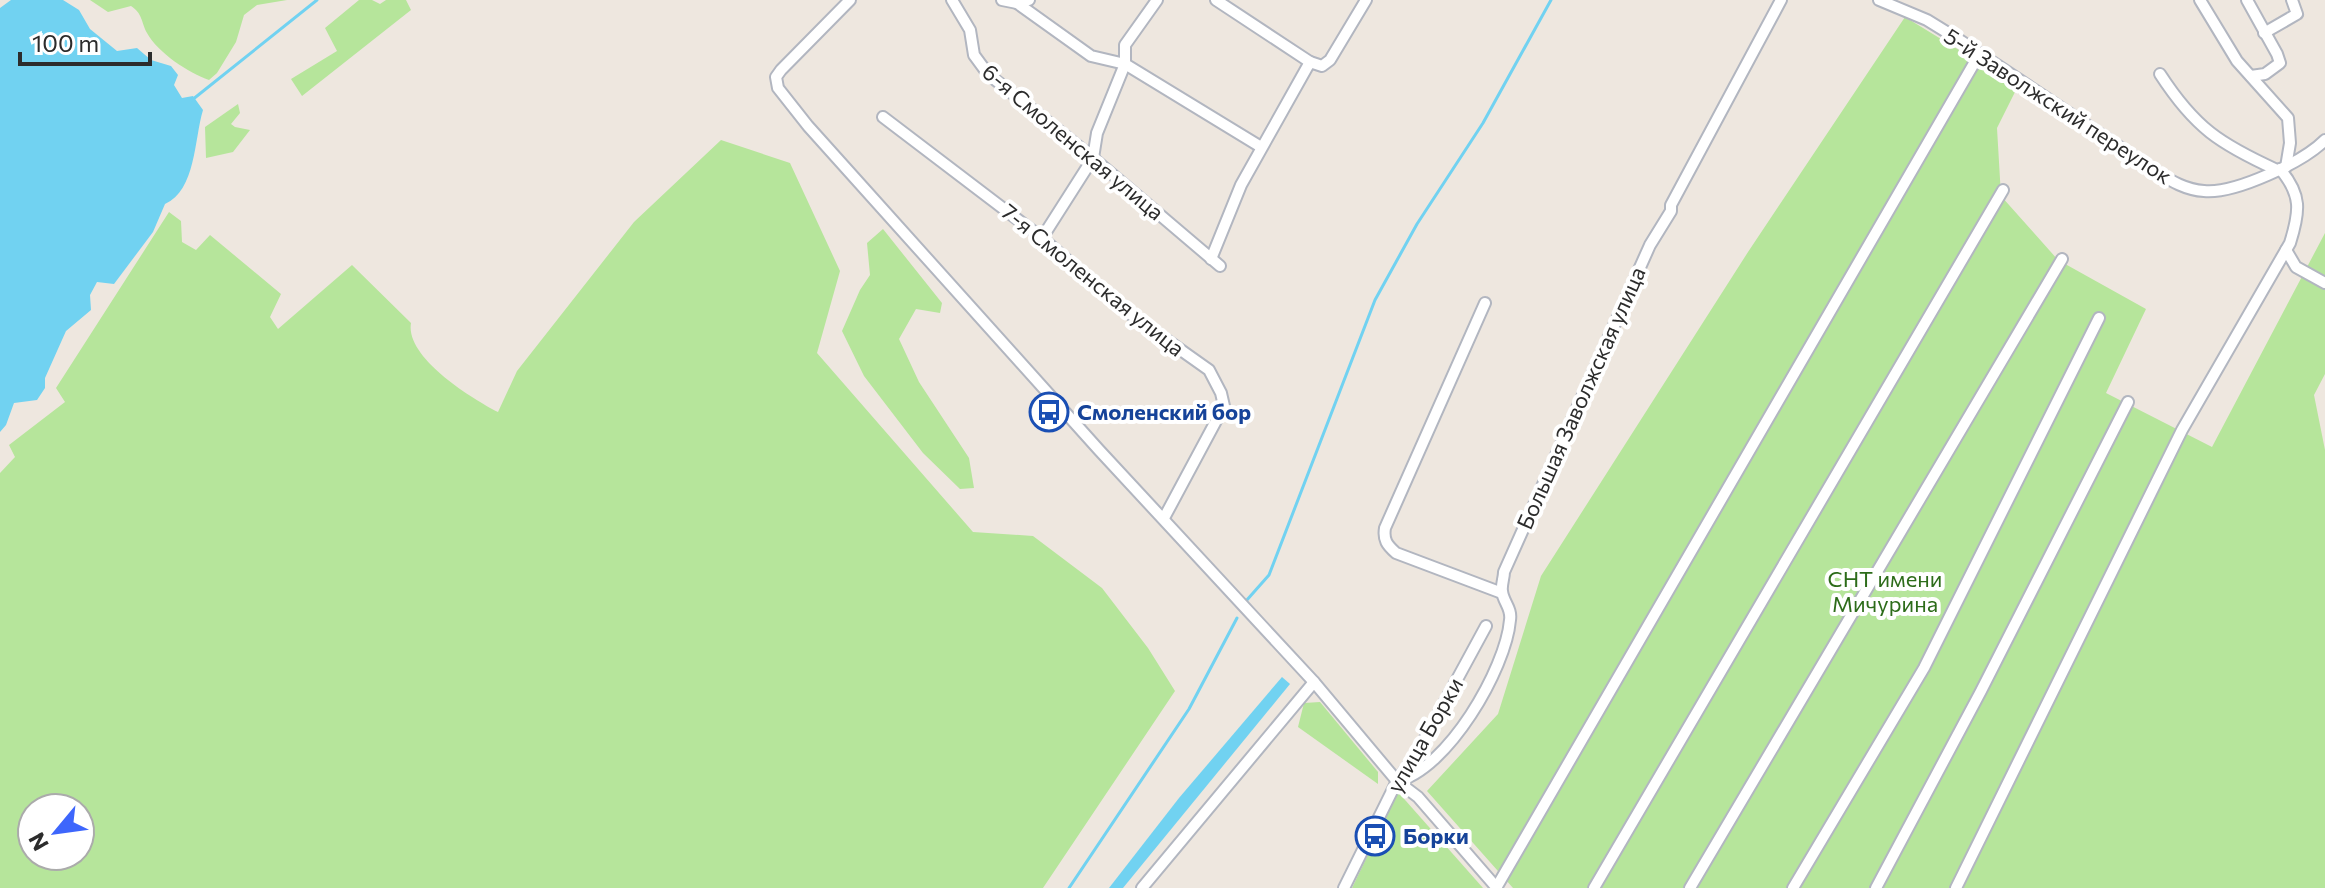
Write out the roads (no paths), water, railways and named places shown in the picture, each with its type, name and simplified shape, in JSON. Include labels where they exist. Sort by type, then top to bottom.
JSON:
[{"type":"street","points":[[850,0],[781,70],[776,77],[778,88],[829,149],[1314,682],[1397,781],[1418,797],[1497,888],[1980,53]]},
{"type":"street","name":"6-я Смоленская улица","points":[[952,0],[970,30],[974,55],[988,74],[1093,158],[1215,263],[1241,185],[1261,147]]},
{"type":"street","points":[[1002,0],[1017,3],[1091,56],[1125,64],[1261,147],[1310,62]]},
{"type":"street","points":[[1017,3],[1029,0]]},
{"type":"street","points":[[1042,238],[1093,158],[1097,133],[1125,64],[1125,45],[1157,0]]},
{"type":"street","points":[[1216,0],[1310,62],[1322,66],[1330,60],[1366,0]]},
{"type":"street","name":"Большая Заволжская улица","points":[[1397,781],[1412,778],[1431,763],[1472,715],[1494,672],[1510,623],[1511,610],[1502,593],[1504,572],[1650,245],[1671,211],[1671,205],[1781,0]]},
{"type":"street","name":"5-й Заволжский переулок","points":[[1879,0],[1927,20],[2178,185],[2209,192],[2244,183],[2310,155],[2325,140]]},
{"type":"street","points":[[2200,0],[2237,61],[2288,118],[2290,143],[2281,169]]},
{"type":"street","points":[[2247,0],[2280,63],[2265,74],[2251,76]]},
{"type":"street","points":[[2264,33],[2297,14],[2292,0]]},
{"type":"street","points":[[1956,888],[2182,430],[2286,250],[2295,226],[2296,192],[2281,169],[2222,144],[2174,96],[2160,74]]},
{"type":"street","name":"7-я Смоленская улица","points":[[883,117],[1042,238],[1123,309],[1209,370],[1224,406],[1164,518]]},
{"type":"street","points":[[1594,888],[2003,190]]},
{"type":"street","points":[[2286,250],[2296,267],[2325,283]]},
{"type":"street","points":[[1690,888],[2062,259]]},
{"type":"street","points":[[1485,303],[1384,537],[1396,553],[1502,593]]},
{"type":"street","points":[[1793,888],[1924,668],[2099,318]]},
{"type":"street","points":[[1876,888],[1981,691],[2128,402]]},
{"type":"street","name":"улица Борки","points":[[1344,888],[1397,781],[1416,755],[1486,626]]},
{"type":"street","points":[[1142,888],[1314,682]]},
{"type":"water","points":[[11,0],[63,0],[79,10],[90,29],[117,51],[137,48],[151,60],[171,66],[178,75],[174,85],[182,98],[193,96],[203,110],[192,163],[183,188],[165,204],[153,232],[114,284],[97,282],[90,295],[91,310],[66,331],[45,378],[45,388],[37,400],[14,403],[0,432],[0,8]]},
{"type":"water","points":[[1282,677],[1290,684],[1123,888],[1109,888],[1179,798]]},
{"type":"waterway","points":[[192,100],[317,0]]},
{"type":"waterway","points":[[1246,601],[1269,575],[1375,300],[1417,224],[1483,123],[1551,0]]},
{"type":"waterway","points":[[1069,888],[1189,709],[1237,618]]},
{"type":"place","name":"Смоленский бор","points":[[1049,412]]},
{"type":"place","name":"Борки","points":[[1375,836]]},
{"type":"park label","name":"СНТ имени Мичурина","points":[[1885,592]]}]
